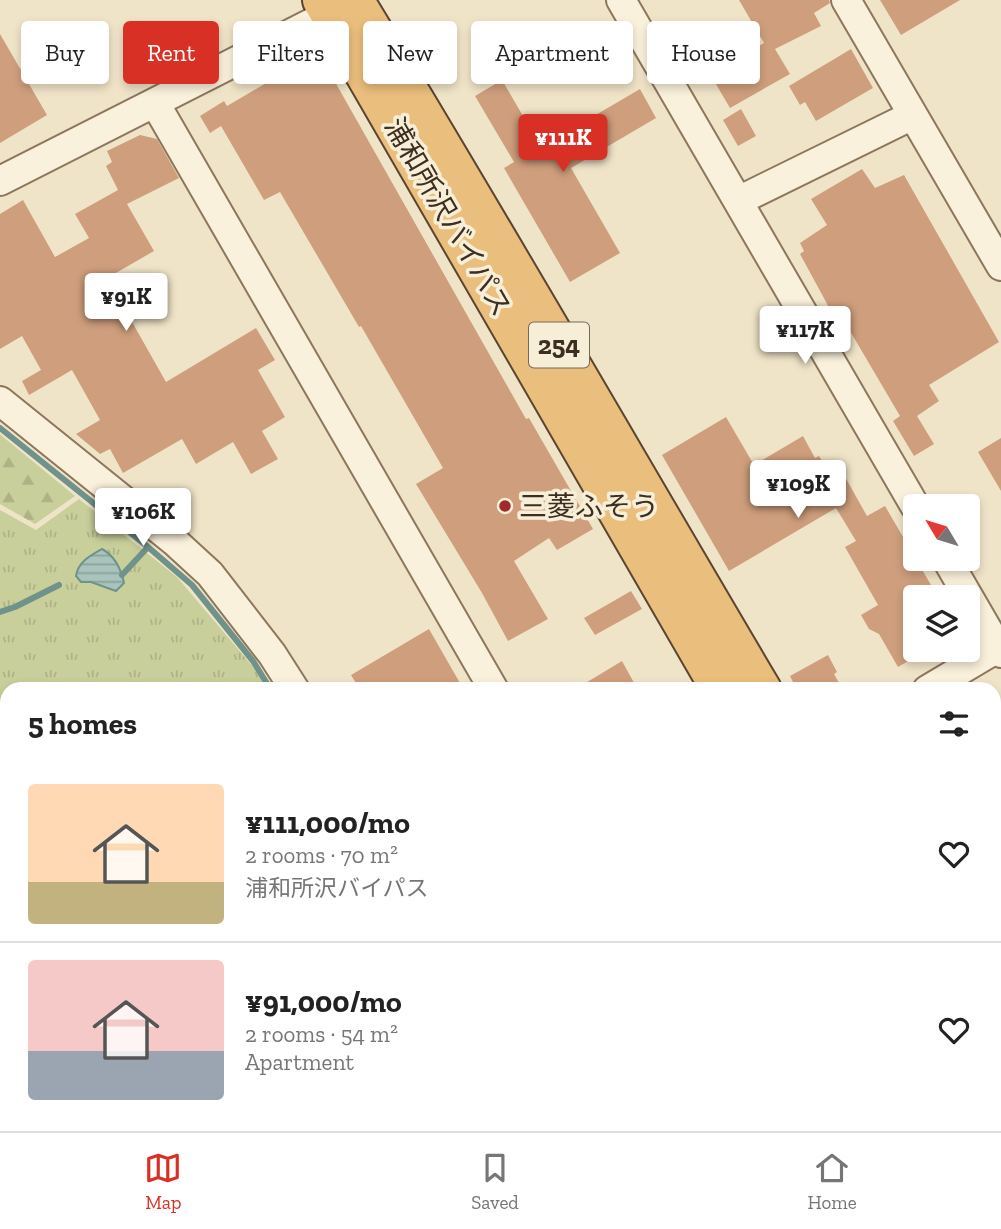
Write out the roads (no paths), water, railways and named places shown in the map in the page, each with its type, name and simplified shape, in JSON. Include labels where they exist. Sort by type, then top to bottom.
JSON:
[{"type":"highway","name":"浦和所沢バイパス","points":[[343,3],[717,682]]},
{"type":"highway","name":"浦和所沢バイパス","points":[[343,3],[468,186],[757,682]]},
{"type":"street","points":[[621,0],[908,494]]},
{"type":"street","points":[[846,0],[1001,266]]},
{"type":"street","points":[[0,181],[155,103],[343,3]]},
{"type":"street","points":[[155,103],[489,682]]},
{"type":"street","points":[[738,201],[913,115]]},
{"type":"street","points":[[0,401],[174,541],[210,575],[272,654],[290,682]]},
{"type":"street","points":[[941,682],[1000,649],[954,571]]},
{"type":"water","points":[[102,549],[114,559],[121,573],[124,583],[116,591],[91,582],[81,582],[76,576],[82,563]]},
{"type":"waterway","points":[[0,428],[192,585],[253,661],[266,682]]},
{"type":"waterway","points":[[122,575],[148,547]]},
{"type":"waterway","points":[[0,612],[59,585]]},
{"type":"place","name":"三菱ふそう","points":[[505,506]]}]
